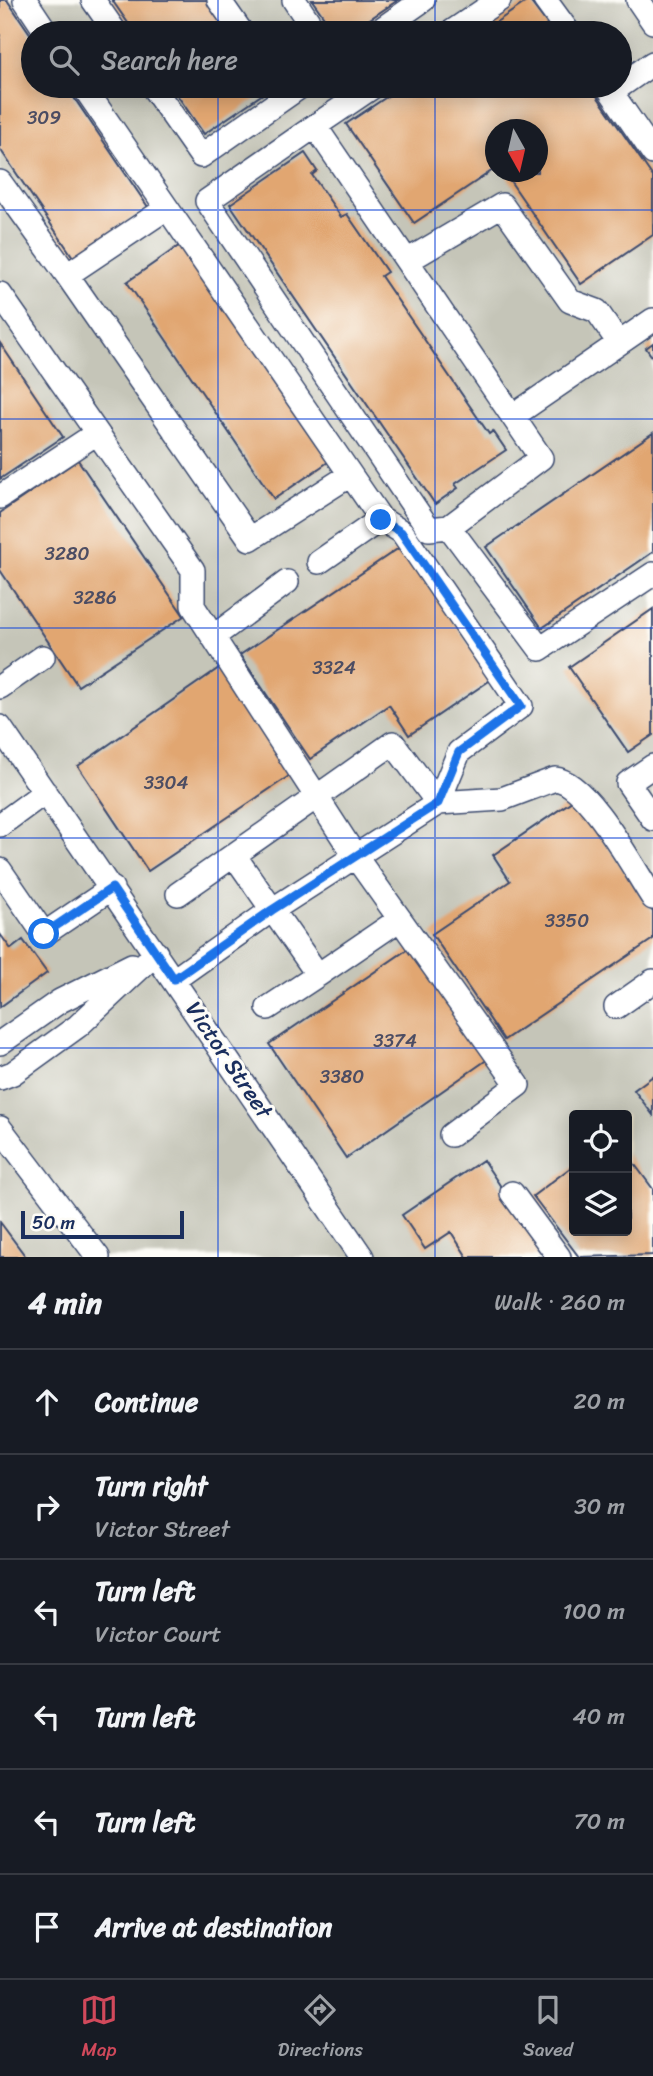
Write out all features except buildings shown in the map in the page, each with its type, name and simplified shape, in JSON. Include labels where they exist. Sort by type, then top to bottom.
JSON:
[{"type":"street","points":[[24,0],[39,21]]},
{"type":"street","points":[[93,0],[108,21]]},
{"type":"street","points":[[219,0],[234,21]]},
{"type":"street","points":[[294,0],[308,21]]},
{"type":"street","points":[[393,21],[423,0]]},
{"type":"street","points":[[468,21],[499,0]]},
{"type":"street","points":[[545,0],[560,21]]},
{"type":"street","points":[[638,0],[653,22]]},
{"type":"street","points":[[632,76],[653,63]]},
{"type":"street","points":[[91,98],[381,520],[401,532],[521,706],[459,752],[438,803]]},
{"type":"street","points":[[160,98],[201,156],[277,98]]},
{"type":"street","points":[[315,126],[541,458],[449,527],[429,529],[207,201],[315,126],[356,98]]},
{"type":"street","points":[[620,98],[653,153]]},
{"type":"street","points":[[0,182],[250,539],[350,475]]},
{"type":"street","points":[[407,261],[502,205],[570,301],[597,311],[620,343]]},
{"type":"street","points":[[67,275],[167,208]]},
{"type":"street","points":[[0,294],[193,570],[192,607],[355,856],[518,1085],[451,1135]]},
{"type":"street","points":[[513,416],[653,320]]},
{"type":"street","points":[[0,498],[97,433]]},
{"type":"street","points":[[319,562],[381,520]]},
{"type":"street","points":[[449,527],[540,649],[653,574]]},
{"type":"street","points":[[213,637],[287,582]]},
{"type":"street","points":[[0,687],[43,657]]},
{"type":"street","name":"Victor Street","points":[[0,727],[362,1257]]},
{"type":"street","points":[[178,894],[393,743],[438,803]]},
{"type":"street","points":[[653,766],[628,783],[653,819]]},
{"type":"street","points":[[174,979],[272,910],[438,803],[502,799],[544,782],[564,780],[584,795],[653,898]]},
{"type":"street","points":[[0,825],[45,792]]},
{"type":"street","points":[[234,855],[318,975]]},
{"type":"street","points":[[0,870],[44,934],[112,888]]},
{"type":"street","points":[[268,1008],[400,919]]},
{"type":"street","points":[[0,1043],[60,1001],[156,953]]},
{"type":"street","points":[[0,1078],[13,1073],[78,1026],[156,953]]},
{"type":"street","points":[[616,1007],[653,981]]},
{"type":"street","points":[[0,1128],[98,1257]]},
{"type":"street","points":[[512,1193],[559,1257]]},
{"type":"shaded area","points":[[0,0],[653,0],[653,1257],[0,1257]]},
{"type":"route","points":[[44,934],[112,888],[174,979],[272,910],[438,803],[459,752],[521,706],[401,532],[381,520]]}]
